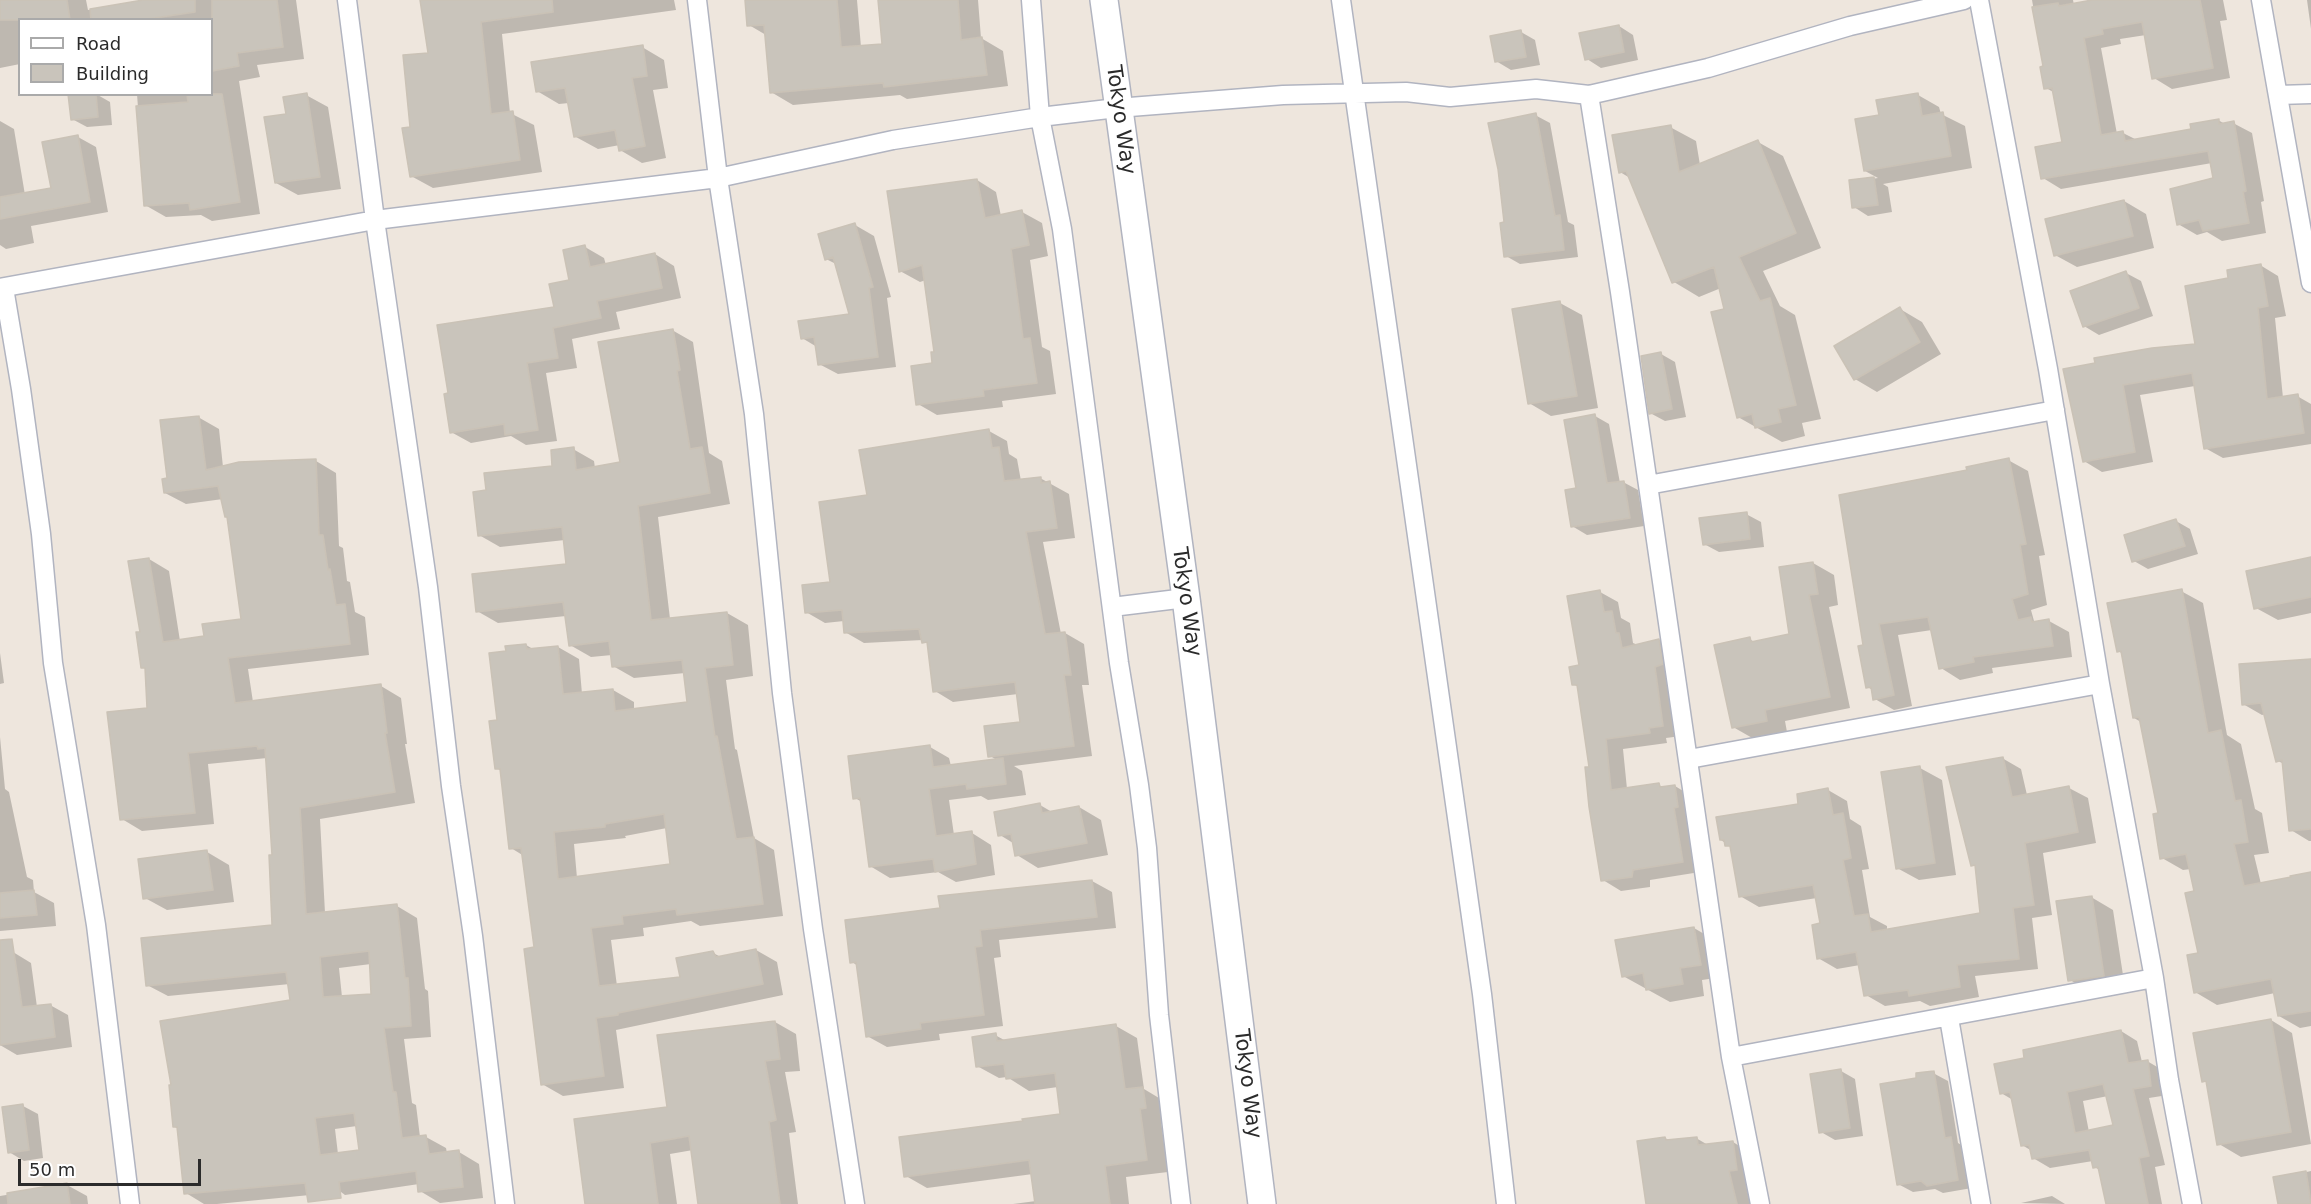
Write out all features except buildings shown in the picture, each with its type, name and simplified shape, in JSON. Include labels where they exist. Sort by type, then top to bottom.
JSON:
[{"type":"main road","name":"Tokyo Way","points":[[1104,0],[1186,598],[1263,1204]]},
{"type":"street","points":[[347,0],[375,220],[428,587],[451,786],[473,936],[505,1204]]},
{"type":"street","points":[[697,0],[718,178],[754,414],[782,693],[810,905],[855,1204]]},
{"type":"street","points":[[1031,0],[1040,117],[1062,229],[1112,607],[1147,848],[1159,1015],[1181,1204]]},
{"type":"street","points":[[1341,0],[1482,994],[1506,1204]]},
{"type":"street","points":[[130,1204],[96,925],[53,663],[36,501],[21,389],[2,288],[375,220],[718,178],[893,140],[1040,117],[1283,94],[1406,92],[1450,97],[1536,89],[1588,95],[1708,68],[1850,26],[1964,0]]},
{"type":"street","points":[[1979,0],[2055,410],[2100,684],[2154,978],[2169,1080],[2192,1204]]},
{"type":"street","points":[[2261,0],[2311,283]]},
{"type":"street","points":[[2277,95],[2311,94]]},
{"type":"street","points":[[1588,95],[1689,759],[1731,1058],[1760,1204]]},
{"type":"street","points":[[1648,485],[2055,410]]},
{"type":"street","points":[[1112,607],[1186,598]]},
{"type":"street","points":[[1689,759],[2100,684]]},
{"type":"street","points":[[1731,1058],[2154,978]]},
{"type":"street","points":[[1949,1018],[1981,1204]]}]
